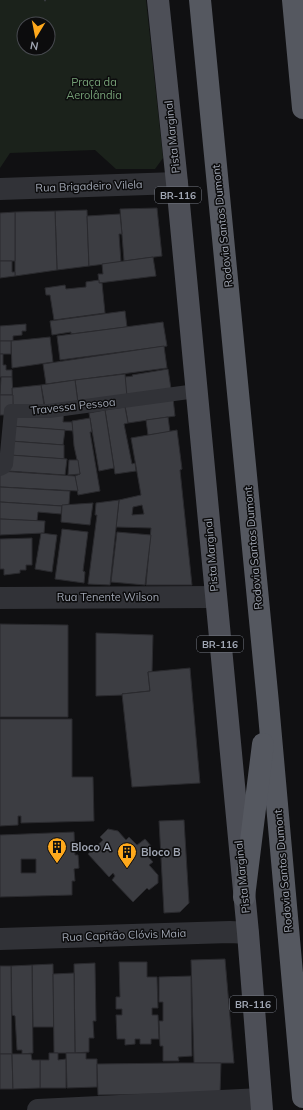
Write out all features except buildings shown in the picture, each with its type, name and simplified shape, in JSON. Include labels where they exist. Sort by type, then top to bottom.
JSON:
[{"type":"highway","name":"Rodovia Santos Dumont","points":[[200,0],[268,703],[303,1097]]},
{"type":"highway","points":[[293,0],[303,108]]},
{"type":"highway","points":[[244,897],[268,703]]},
{"type":"main road","name":"Pista Marginal","points":[[158,0],[177,183],[248,933],[261,1105]]},
{"type":"street","name":"Rua Brigadeiro Vilela","points":[[0,189],[177,183]]},
{"type":"street","name":"Rua Tenente Wilson","points":[[0,598],[215,597]]},
{"type":"street","name":"Rua Capitão Clóvis Maia","points":[[0,939],[230,932],[248,933]]},
{"type":"street","points":[[38,1110],[261,1105]]},
{"type":"lane","name":"Travessa Pessoa","points":[[0,468],[4,467],[6,464],[10,411],[49,411],[196,391]]},
{"type":"green space","name":"Praça da Aerolândia","points":[[0,0],[146,0],[163,158],[155,169],[116,169],[95,150],[10,153],[0,168]]},
{"type":"place","name":"Bloco A","points":[[57,864]]},
{"type":"place","name":"Bloco B","points":[[127,869]]}]
